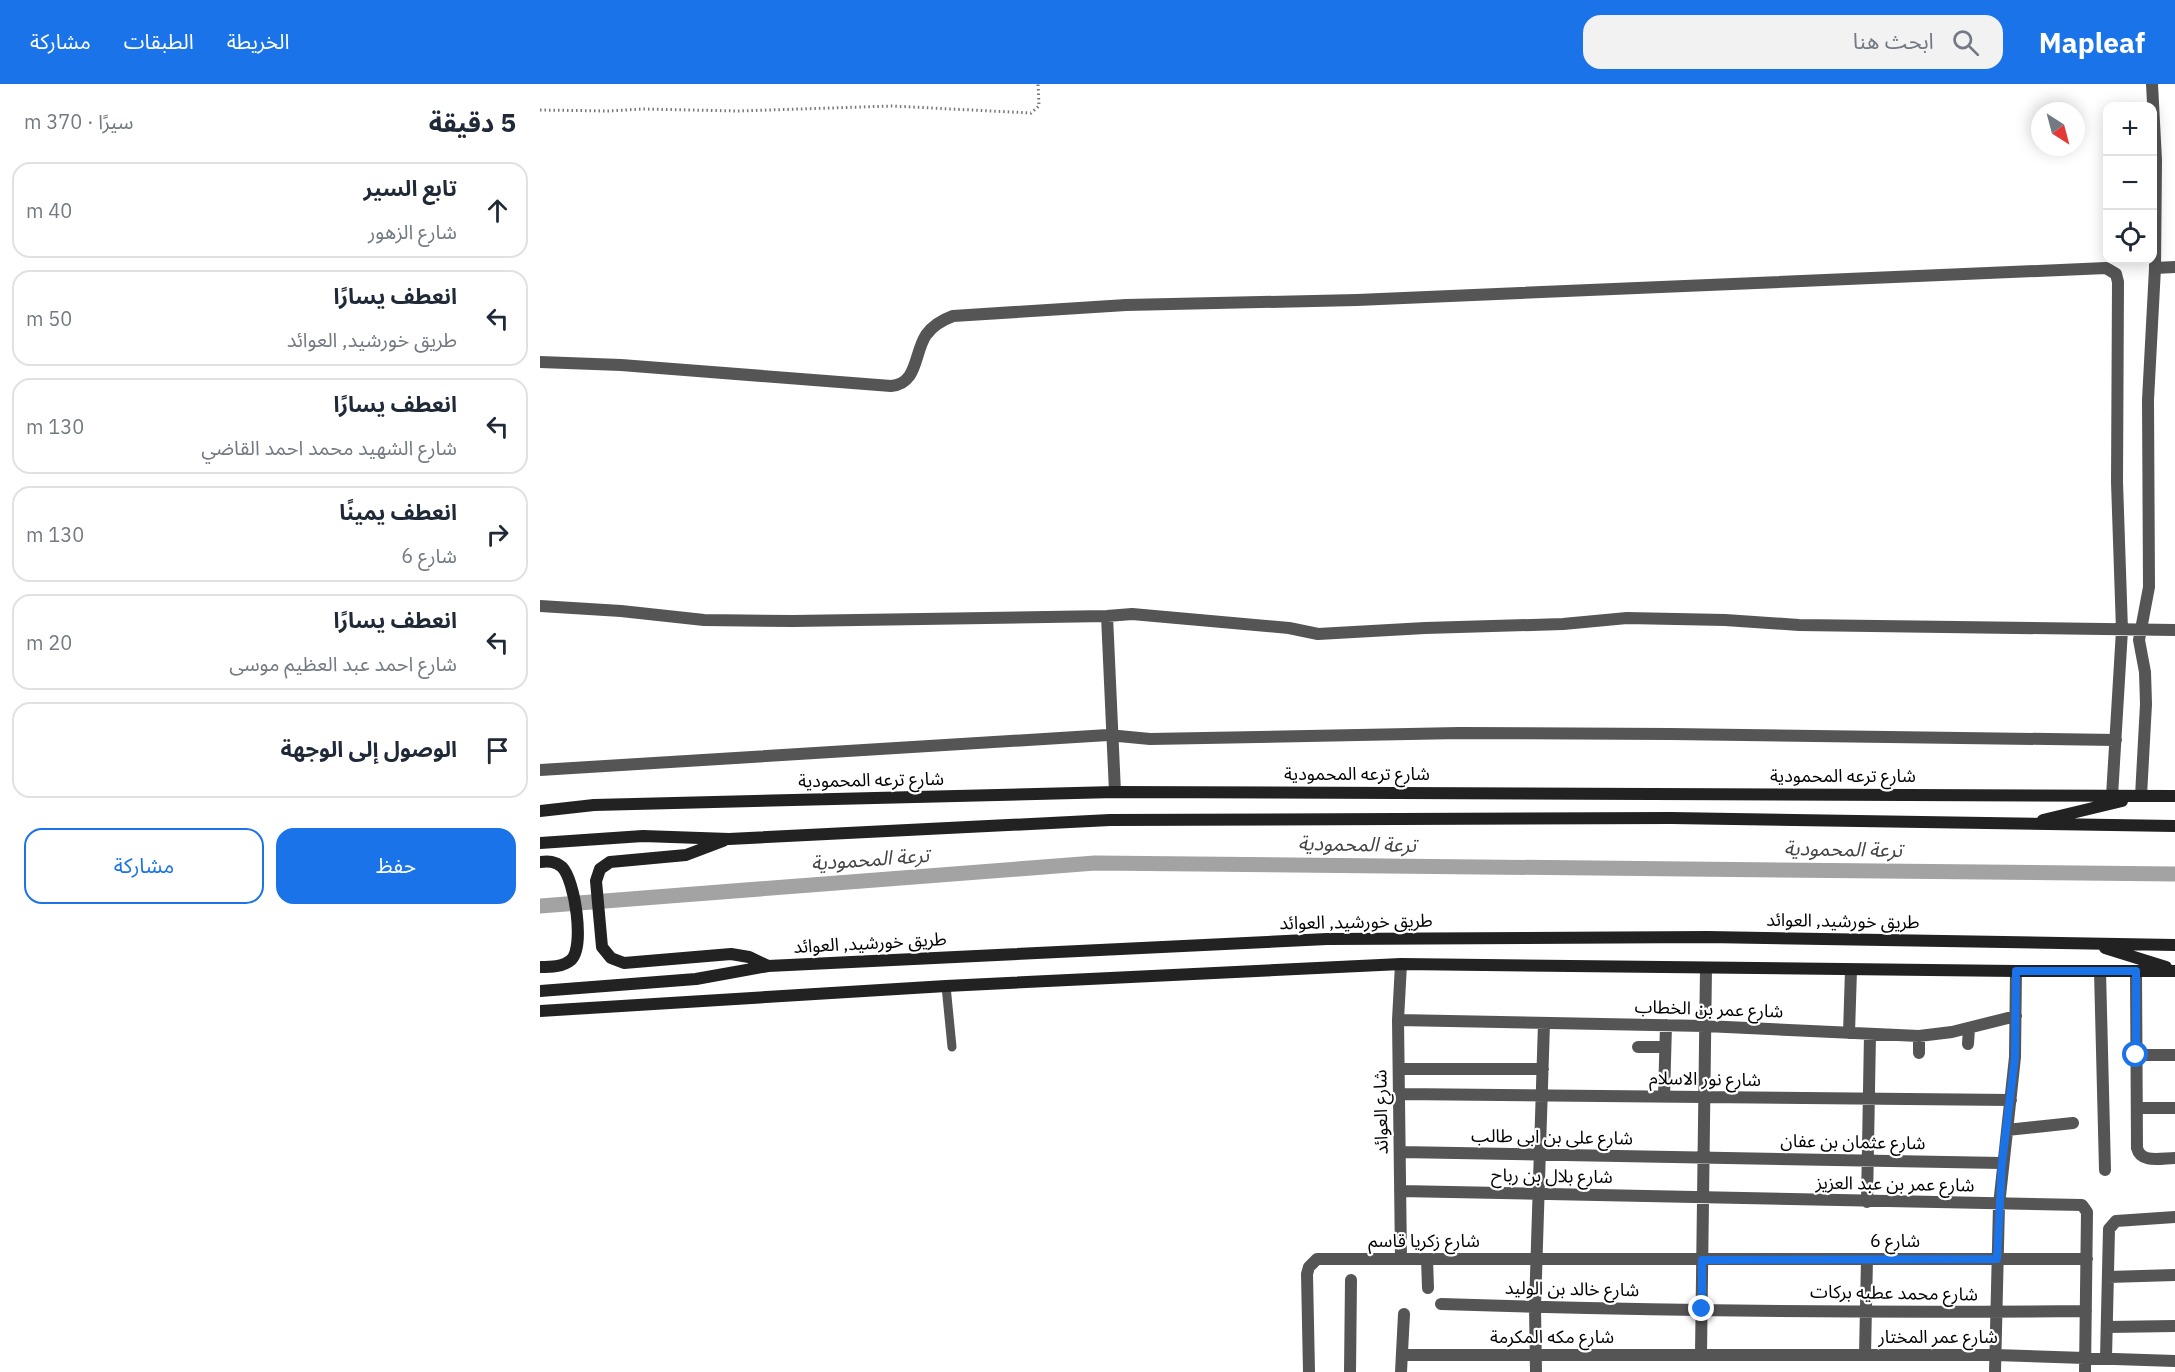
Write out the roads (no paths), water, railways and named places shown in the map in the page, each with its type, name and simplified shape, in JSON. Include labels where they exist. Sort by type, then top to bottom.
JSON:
[{"type":"main road","name":"شارع ترعه المحمودية","points":[[540,811],[594,805],[1114,792],[2175,796]]},
{"type":"main road","points":[[2026,824],[2141,796]]},
{"type":"main road","points":[[540,843],[643,836],[729,838],[1110,820],[1671,818],[2175,826]]},
{"type":"main road","points":[[729,838],[686,855],[610,862],[600,869],[596,881],[602,947],[611,958],[624,963],[731,954],[749,957],[768,966]]},
{"type":"main road","points":[[540,862],[550,861],[559,865],[566,873],[573,889],[578,944],[575,955],[565,964],[540,968]]},
{"type":"main road","name":"طريق خورشيد, العوائد","points":[[540,991],[696,979],[768,966],[1327,939],[1696,937],[2175,945]]},
{"type":"main road","points":[[2092,944],[2175,970]]},
{"type":"main road","points":[[540,1011],[946,986],[1401,964],[2016,971],[2175,970]]},
{"type":"street","points":[[2141,796],[2146,704],[2145,672],[2139,640],[2149,587],[2148,400],[2155,268],[2156,160],[2152,84]]},
{"type":"street","points":[[2155,268],[2175,267]]},
{"type":"street","points":[[540,362],[621,365],[897,386],[908,380],[925,336],[933,327],[953,316],[1126,305],[1357,300],[2106,268],[2116,274],[2118,282],[2117,482],[2121,630],[2112,796]]},
{"type":"street","points":[[540,606],[621,611],[704,620],[793,621],[1143,615],[1289,628],[1318,634],[1563,624],[1627,618],[1725,620],[1799,626],[2175,630]]},
{"type":"street","points":[[1107,616],[1114,792]]},
{"type":"street","points":[[540,770],[1113,736],[1150,739],[1518,733],[2116,740]]},
{"type":"street","name":"شارع العوائد","points":[[1401,964],[1398,1020],[1401,1259]]},
{"type":"street","points":[[1701,1355],[1706,968]]},
{"type":"street","points":[[1849,1033],[1851,969]]},
{"type":"street","points":[[1995,1372],[1999,1205],[2015,1057],[2016,971]]},
{"type":"street","points":[[2100,971],[2105,1170]]},
{"type":"street","points":[[2136,971],[2139,1154],[2144,1158],[2175,1158]]},
{"type":"street","name":"شارع عمر بن الخطاب","points":[[1398,1020],[1706,1026],[1919,1036],[1937,1035],[2016,1016]]},
{"type":"street","points":[[1536,1372],[1535,1307],[1544,1023]]},
{"type":"street","points":[[1664,1097],[1666,1025]]},
{"type":"street","points":[[1968,1044],[1969,1028]]},
{"type":"street","points":[[1867,1202],[1870,1034]]},
{"type":"street","points":[[1919,1036],[1919,1053]]},
{"type":"street","points":[[1638,1047],[1665,1047]]},
{"type":"street","points":[[2136,1055],[2175,1055]]},
{"type":"street","points":[[1399,1069],[1543,1069]]},
{"type":"street","name":"شارع نور الاسلام","points":[[1399,1094],[2011,1100]]},
{"type":"street","points":[[2137,1108],[2175,1108]]},
{"type":"street","points":[[2007,1130],[2073,1123]]},
{"type":"street","name":"شارع على بن ابى طالب","points":[[1400,1152],[1704,1158]]},
{"type":"street","name":"شارع عثمان بن عفان","points":[[1704,1158],[2002,1163]]},
{"type":"street","name":"شارع بلال بن رباح","points":[[1400,1191],[1703,1198]]},
{"type":"street","name":"شارع عمر بن عبد العزيز","points":[[1703,1198],[2082,1205],[2086,1208],[2087,1259]]},
{"type":"street","points":[[2106,1358],[2111,1225],[2116,1221],[2175,1217]]},
{"type":"street","name":"شارع زكريا قاسم","points":[[1309,1372],[1307,1274],[1312,1263],[1317,1259],[1702,1260]]},
{"type":"street","points":[[1427,1259],[1428,1287]]},
{"type":"street","points":[[1865,1355],[1866,1259]]},
{"type":"street","points":[[2085,1372],[2087,1259]]},
{"type":"street","name":"شارع 6","points":[[1702,1260],[2087,1259]]},
{"type":"street","points":[[2108,1277],[2175,1275]]},
{"type":"street","points":[[1350,1372],[1351,1280]]},
{"type":"street","name":"شارع خالد بن الوليد","points":[[1441,1304],[1702,1309]]},
{"type":"street","name":"شارع محمد عطيه بركات","points":[[1702,1309],[2086,1311]]},
{"type":"street","points":[[1401,1372],[1404,1314]]},
{"type":"street","points":[[2107,1327],[2175,1326]]},
{"type":"street","name":"شارع مكه المكرمة","points":[[1402,1355],[1701,1355]]},
{"type":"street","name":"شارع عمر المختار","points":[[1701,1355],[1995,1355],[2175,1361]]},
{"type":"lane","points":[[946,986],[952,1047]]},
{"type":"waterway","name":"ترعة المحمودية","points":[[540,906],[1095,863],[2175,874]]}]
